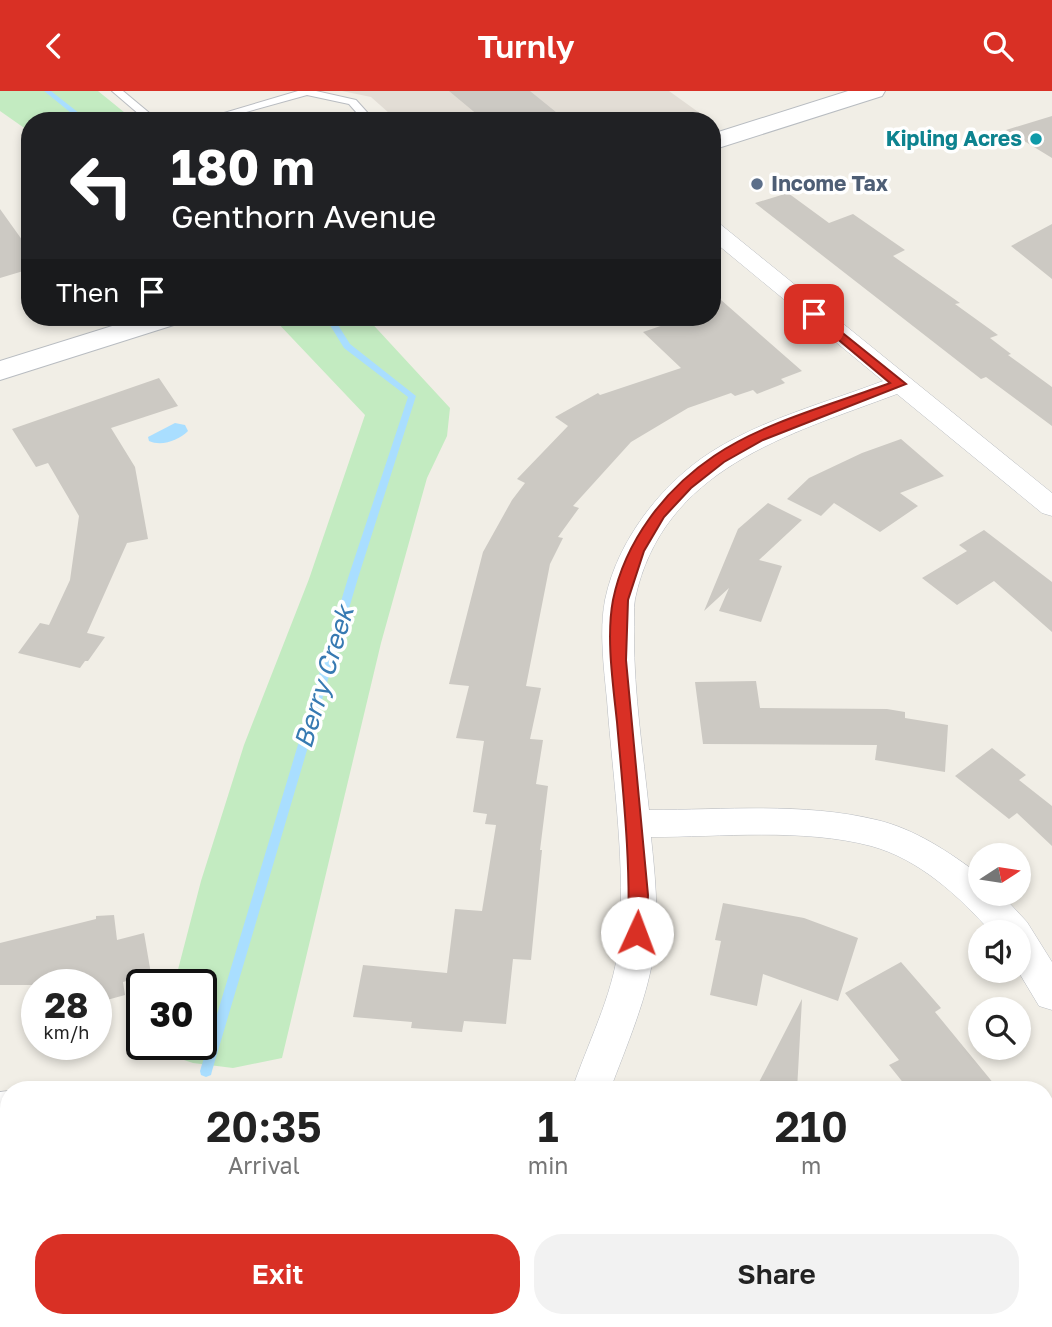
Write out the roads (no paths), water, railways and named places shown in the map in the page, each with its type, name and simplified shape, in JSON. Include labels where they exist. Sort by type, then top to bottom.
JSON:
[{"type":"main road","points":[[721,139],[864,92]]},
{"type":"main road","points":[[0,371],[142,326]]},
{"type":"street","points":[[721,236],[1052,507]]},
{"type":"street","points":[[594,1081],[617,1020],[636,952],[639,895],[635,824],[619,660],[620,600],[637,551],[653,523],[687,485],[729,453],[758,437],[900,384]]},
{"type":"street","points":[[635,824],[818,823],[878,834],[940,864],[976,891],[1002,920]]},
{"type":"street","points":[[1031,961],[1052,994]]},
{"type":"lane","points":[[117,91],[143,112]]},
{"type":"lane","points":[[234,112],[305,92],[352,102],[361,112]]},
{"type":"water","points":[[175,423],[185,425],[188,431],[170,442],[149,441],[148,437]]},
{"type":"waterway","name":"Berry Creek","points":[[47,91],[74,112]]},
{"type":"waterway","name":"Berry Creek","points":[[206,1071],[353,578],[412,396],[347,346],[335,326]]},
{"type":"place","name":"Kipling Acres","points":[[1036,139]]},
{"type":"place","name":"Income Tax","points":[[757,184]]}]
